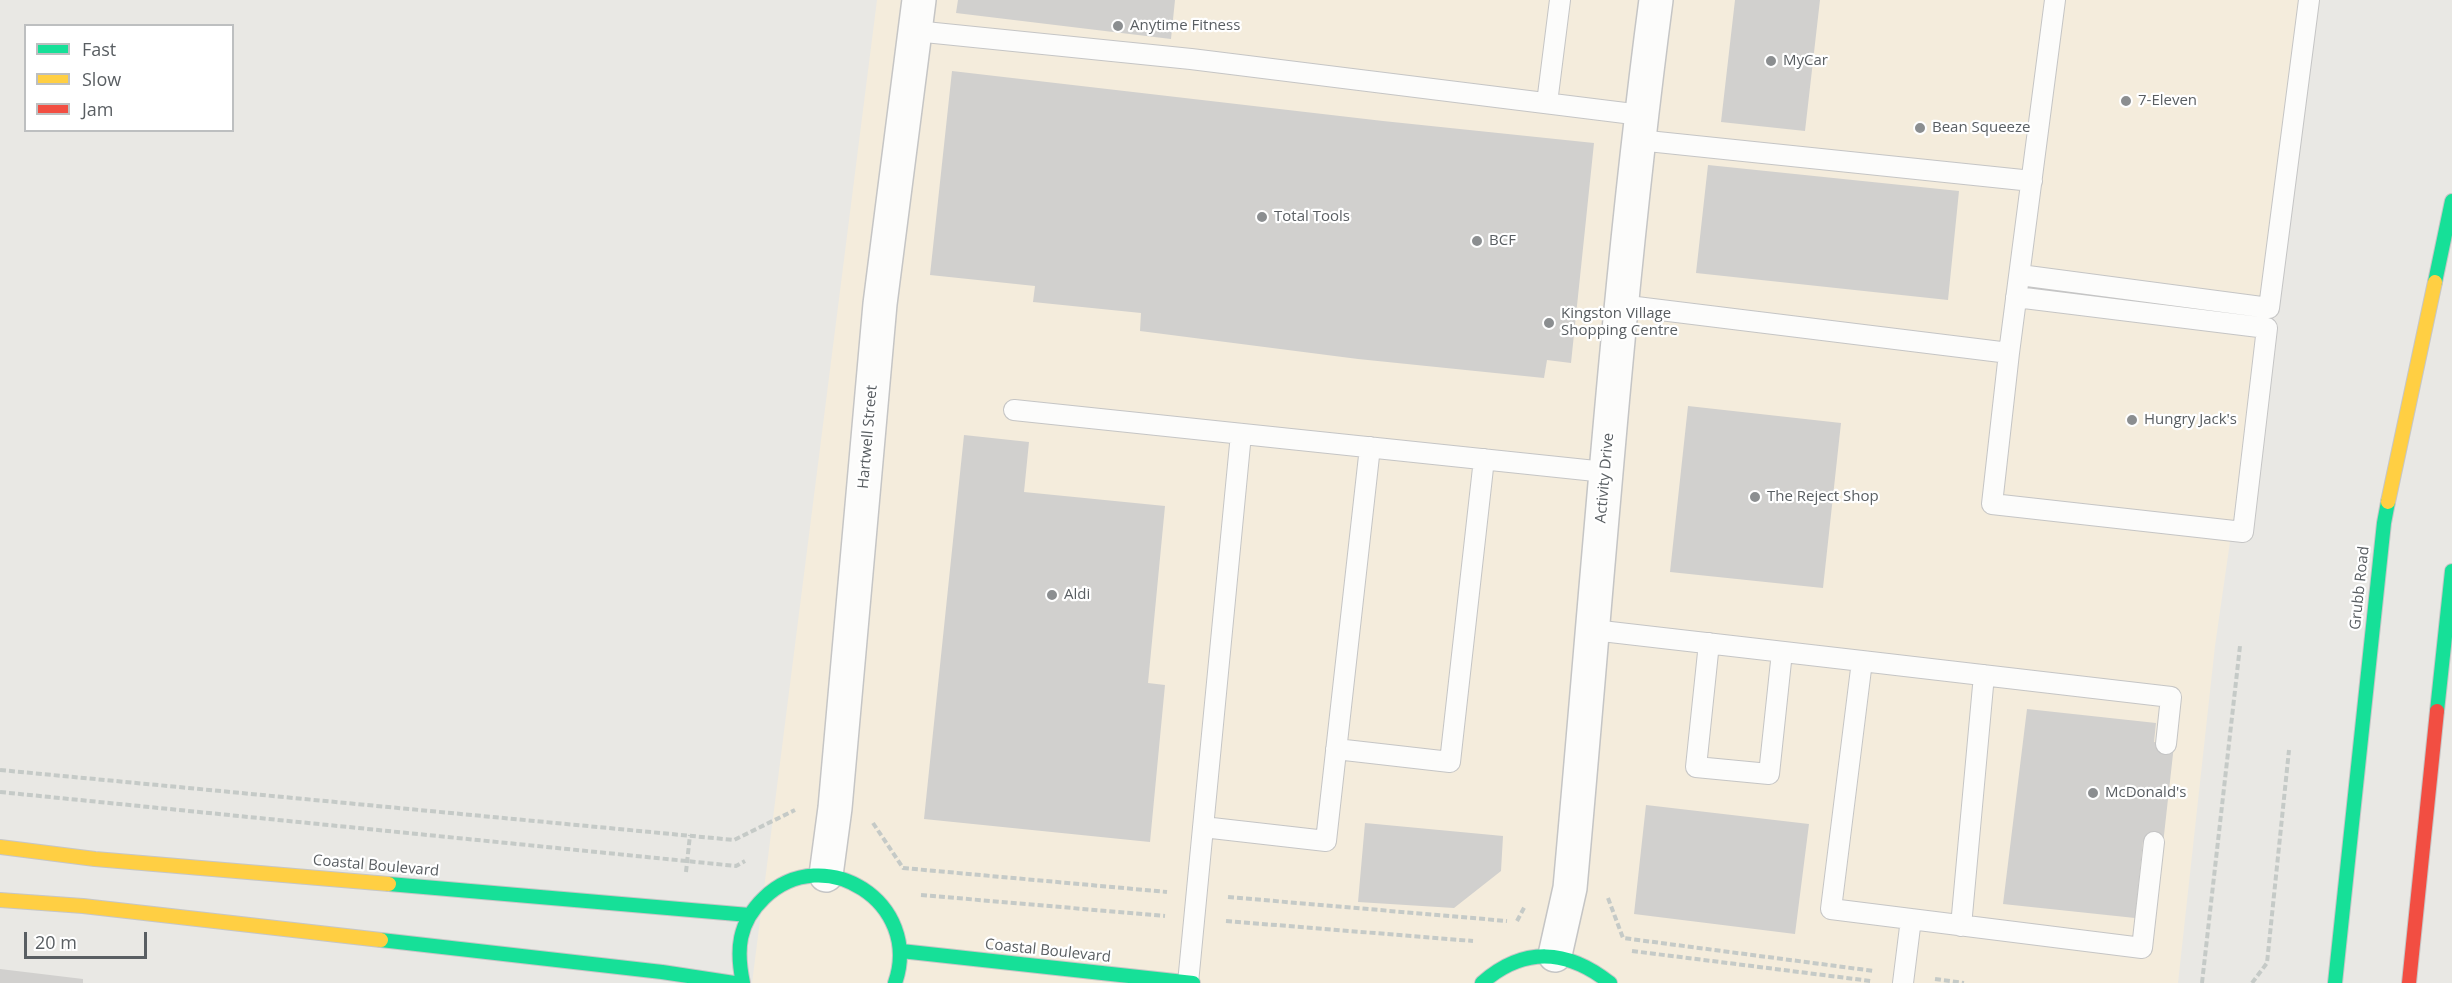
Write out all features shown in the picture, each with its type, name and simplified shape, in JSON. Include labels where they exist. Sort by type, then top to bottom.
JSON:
[{"type":"street","name":"Activity Drive","points":[[1555,955],[1570,888],[1620,305],[1656,0]]},
{"type":"street","name":"Hartwell Street","points":[[826,874],[835,807],[880,304],[917,16]]},
{"type":"street","name":"Grubb Road","points":[[2335,983],[2384,523],[2452,201]]},
{"type":"street","points":[[2409,983],[2452,571]]},
{"type":"street","name":"Coastal Boulevard","points":[[0,847],[95,859],[749,915]]},
{"type":"street","points":[[743,983],[738,962],[740,937],[749,915],[763,897],[782,884],[804,876],[826,874],[849,879],[869,891],[885,908],[896,928],[901,951],[896,983]]},
{"type":"street","points":[[0,900],[83,906],[662,972],[734,983]]},
{"type":"street","name":"Coastal Boulevard","points":[[901,951],[1190,983]]},
{"type":"street","points":[[1482,983],[1509,963],[1532,956],[1555,955],[1578,961],[1598,972],[1610,983]]},
{"type":"lane","points":[[1547,103],[1560,0]]},
{"type":"lane","points":[[2016,297],[2268,328],[2243,532],[1992,504],[2016,297],[2055,0]]},
{"type":"lane","points":[[2020,275],[2269,308],[2309,0]]},
{"type":"lane","points":[[917,16],[1191,59],[1547,103],[1640,127],[2032,181]]},
{"type":"lane","points":[[1620,305],[2009,353]]},
{"type":"lane","points":[[1014,410],[1605,472]]},
{"type":"lane","points":[[1190,983],[1194,918],[1241,434]]},
{"type":"lane","points":[[1203,827],[1326,841],[1370,447]]},
{"type":"lane","points":[[1336,749],[1450,762],[1484,459]]},
{"type":"lane","points":[[1593,630],[2171,697],[2166,744]]},
{"type":"lane","points":[[1709,643],[1696,766],[1769,774],[1782,652]]},
{"type":"lane","points":[[1862,661],[1832,909],[2142,948],[2154,842]]},
{"type":"lane","points":[[1961,926],[1984,675]]},
{"type":"lane","points":[[1904,979],[1911,919]]},
{"type":"path","points":[[2202,983],[2240,646]]},
{"type":"path","points":[[2252,983],[2267,963],[2289,750]]},
{"type":"path","points":[[0,770],[734,840],[805,805],[835,807],[865,811],[903,868],[1516,922],[1538,884],[1607,893],[1623,938],[1904,979],[1964,983]]},
{"type":"path","points":[[0,792],[736,866],[755,856]]},
{"type":"path","points":[[917,895],[1483,942]]},
{"type":"path","points":[[1629,951],[1877,981]]},
{"type":"shaded area","name":"Kingston Village Shopping Centre","points":[[877,0],[2308,0],[2215,646],[2178,983],[752,983]]},
{"type":"building","name":"Anytime Fitness","points":[[958,0],[1175,0],[1171,39],[956,13]]},
{"type":"building","name":"MyCar","points":[[1735,0],[1820,0],[1805,131],[1721,122]]},
{"type":"building","points":[[952,71],[1594,143],[1571,363],[1547,360],[1544,378],[1358,359],[1140,331],[1141,313],[1033,302],[1035,286],[930,275]]},
{"type":"building","points":[[1708,165],[1959,191],[1948,300],[1696,273]]},
{"type":"building","name":"The Reject Shop","points":[[1688,406],[1841,423],[1823,588],[1670,572]]},
{"type":"building","name":"Aldi","points":[[964,435],[1029,442],[1024,492],[1165,506],[1148,683],[1165,685],[1150,842],[924,819]]},
{"type":"building","name":"McDonald's","points":[[2027,709],[2156,723],[2154,742],[2174,745],[2163,844],[2143,841],[2135,918],[2003,904]]},
{"type":"building","points":[[1646,805],[1809,824],[1795,934],[1634,914]]},
{"type":"building","points":[[1365,823],[1503,836],[1501,871],[1454,908],[1358,902]]},
{"type":"building","points":[[0,969],[83,979],[83,983],[0,983]]},
{"type":"traffic: fast","points":[[2435,282],[2452,201]]},
{"type":"traffic: fast","points":[[2335,983],[2388,502]]},
{"type":"traffic: fast","points":[[2437,711],[2452,571]]},
{"type":"traffic: fast","points":[[743,983],[740,959],[741,938],[755,907],[788,882],[814,876],[839,878],[862,889],[882,906],[895,928],[900,954],[895,983]]},
{"type":"traffic: fast","points":[[389,884],[749,915]]},
{"type":"traffic: fast","points":[[381,940],[662,972],[734,983]]},
{"type":"traffic: fast","points":[[901,951],[1193,983]]},
{"type":"traffic: fast","points":[[1482,983],[1514,963],[1546,956],[1578,963],[1610,983]]},
{"type":"traffic: slow","points":[[2388,502],[2435,282]]},
{"type":"traffic: slow","points":[[0,847],[95,859],[389,884]]},
{"type":"traffic: slow","points":[[0,900],[83,906],[381,940]]},
{"type":"traffic: jam","points":[[2409,983],[2437,711]]},
{"type":"place","name":"Anytime Fitness","points":[[1118,26]]},
{"type":"place","name":"MyCar","points":[[1771,61]]},
{"type":"place","name":"7-Eleven","points":[[2126,101]]},
{"type":"place","name":"Bean Squeeze","points":[[1920,128]]},
{"type":"place","name":"Total Tools","points":[[1262,217]]},
{"type":"place","name":"BCF","points":[[1477,241]]},
{"type":"place","name":"Kingston Village Shopping Centre","points":[[1549,323]]},
{"type":"place","name":"Hungry Jack's","points":[[2132,420]]},
{"type":"place","name":"The Reject Shop","points":[[1755,497]]},
{"type":"place","name":"Aldi","points":[[1052,595]]},
{"type":"place","name":"McDonald's","points":[[2093,793]]}]
